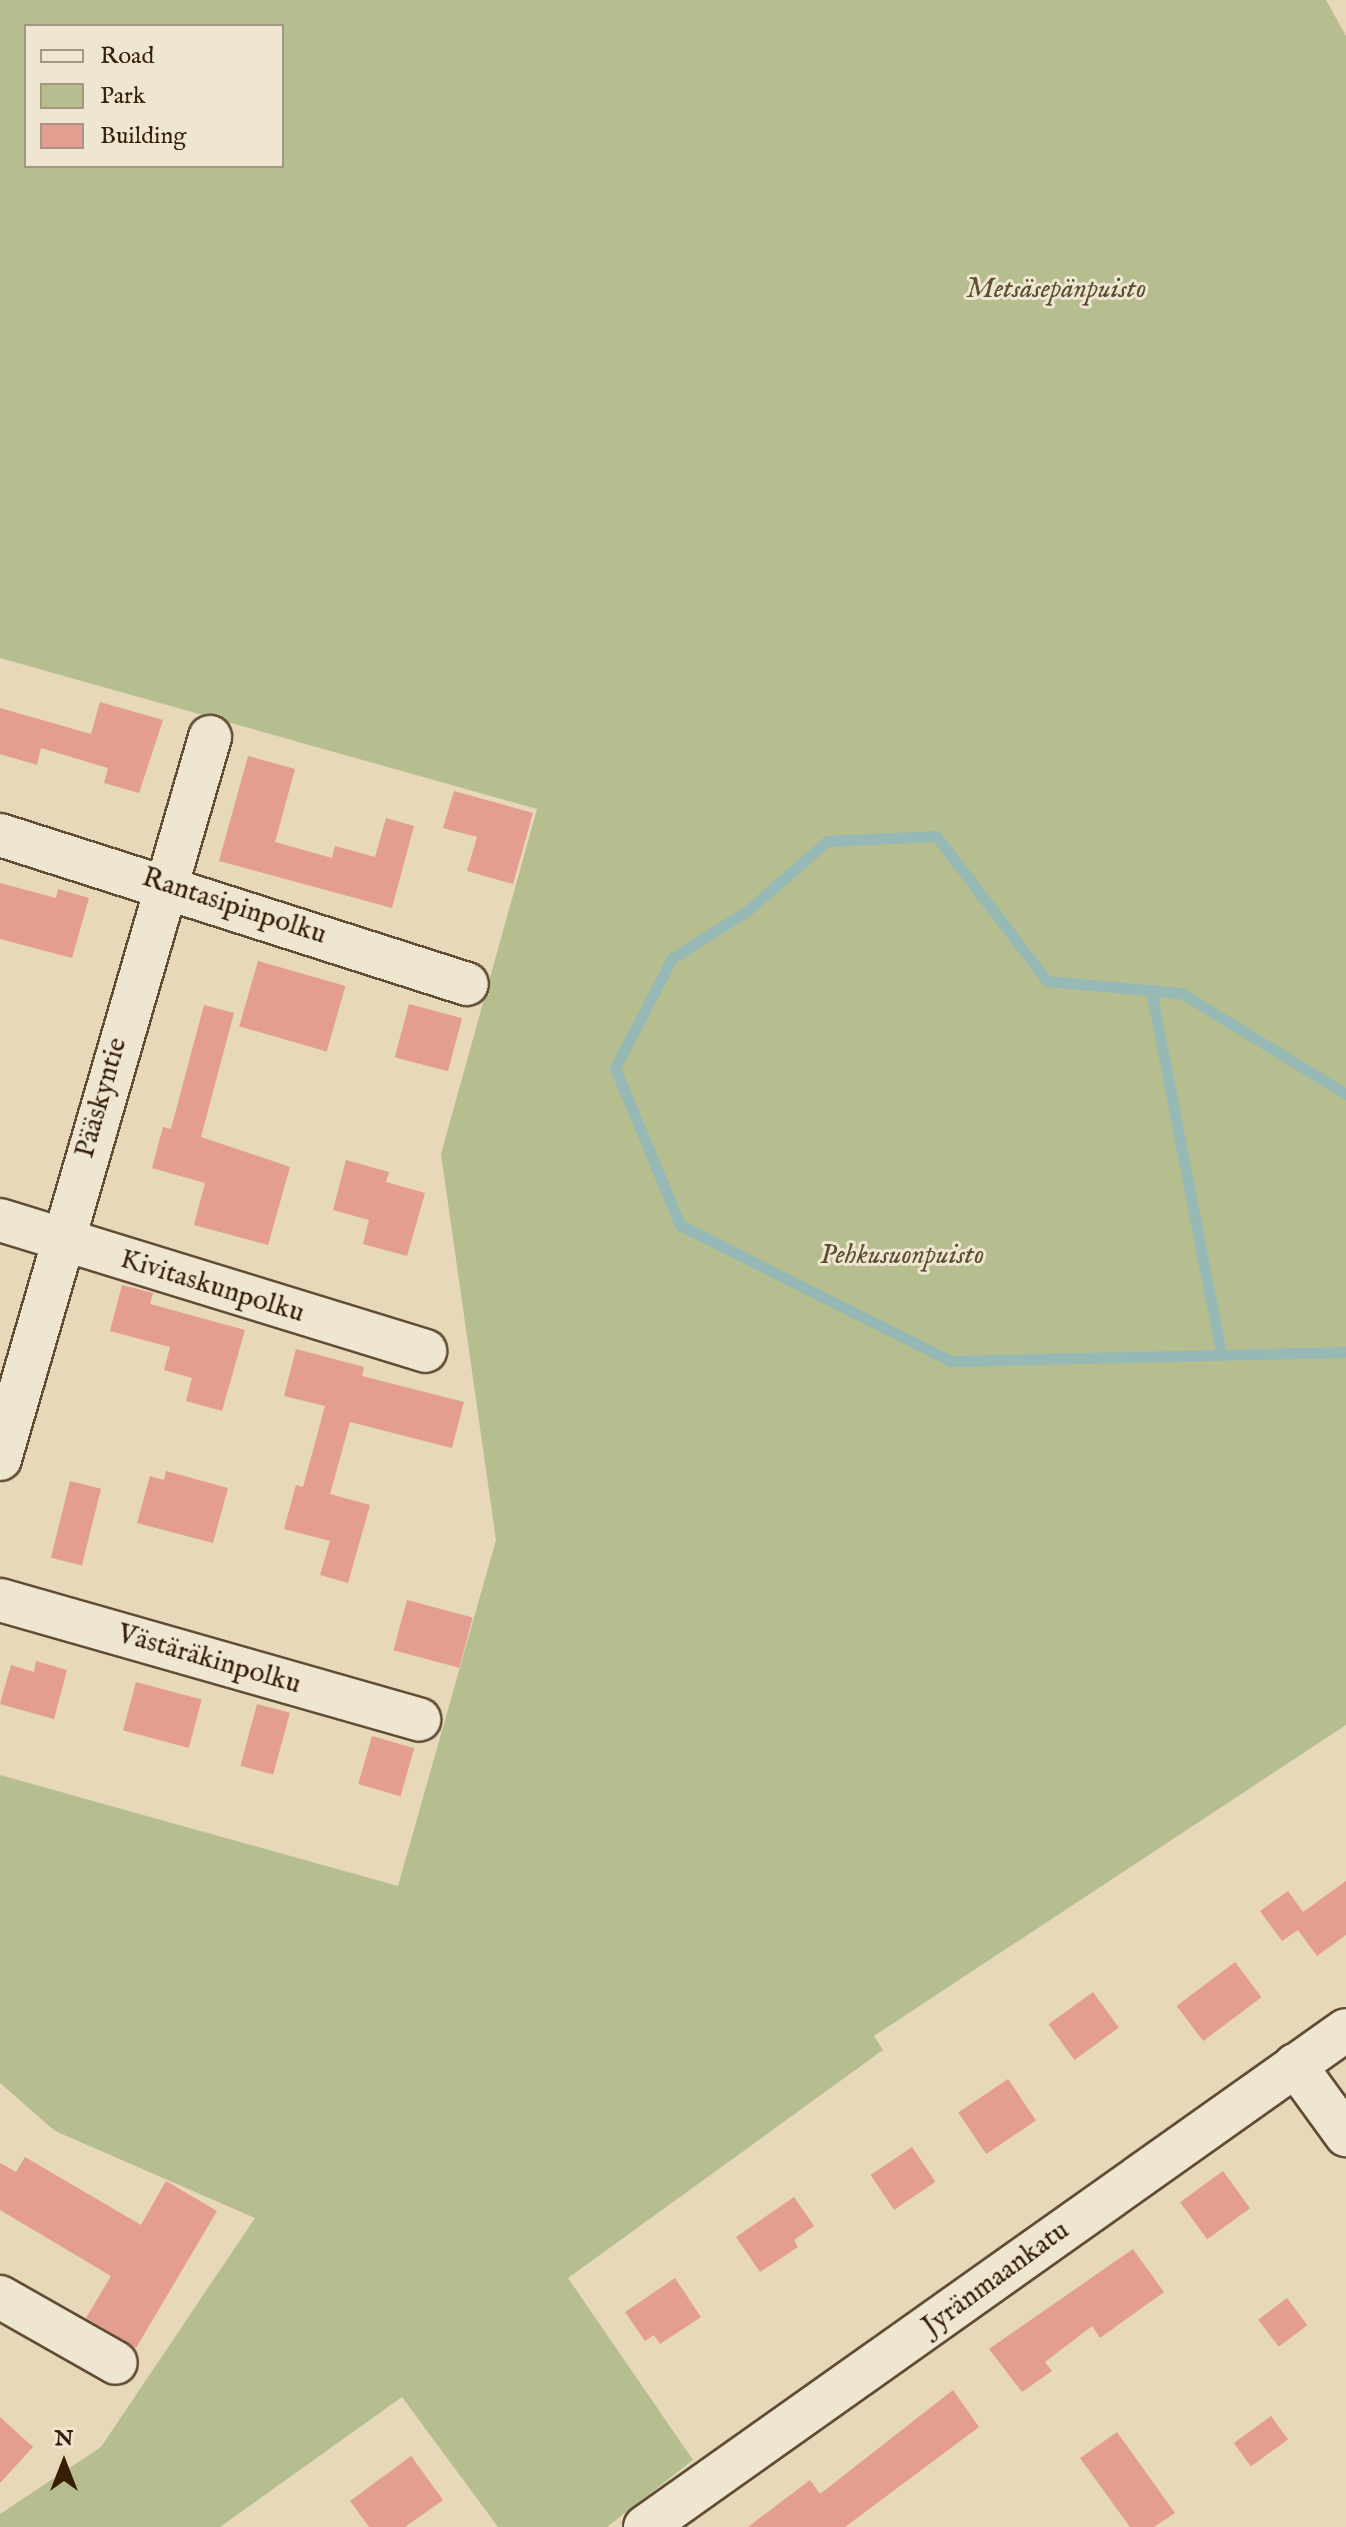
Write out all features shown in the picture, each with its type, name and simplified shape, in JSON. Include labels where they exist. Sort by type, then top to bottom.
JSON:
[{"type":"street","name":"Pääskyntie","points":[[0,1459],[163,883],[210,737]]},
{"type":"street","name":"Rantasipinpolku","points":[[0,835],[163,883],[467,984]]},
{"type":"street","name":"Kivitaskunpolku","points":[[0,1220],[425,1351]]},
{"type":"street","name":"Västäräkinpolku","points":[[0,1600],[419,1719]]},
{"type":"street","name":"Jyränmaankatu","points":[[645,2527],[1346,2030]]},
{"type":"street","points":[[1295,2065],[1346,2135]]},
{"type":"street","points":[[0,2297],[116,2363]]},
{"type":"green space","points":[[0,0],[1326,0],[1346,36],[1346,1725],[874,2036],[883,2050],[568,2278],[693,2460],[607,2527],[498,2527],[402,2397],[220,2527],[0,2527],[0,2514],[101,2447],[255,2218],[55,2131],[0,2083],[0,1775],[398,1886],[496,1540],[441,1154],[537,809],[0,658]]},
{"type":"building","points":[[100,702],[163,720],[139,793],[104,783],[108,768],[41,748],[37,765],[0,754],[0,708],[91,734]]},
{"type":"building","points":[[248,756],[295,769],[275,842],[332,858],[335,846],[375,857],[386,818],[414,826],[392,908],[219,861]]},
{"type":"building","points":[[454,791],[533,813],[513,884],[467,871],[477,837],[443,828]]},
{"type":"building","points":[[0,883],[56,898],[58,889],[89,898],[72,958],[0,939]]},
{"type":"building","points":[[258,961],[345,986],[327,1051],[239,1026]]},
{"type":"building","points":[[409,1004],[462,1018],[448,1071],[395,1057]]},
{"type":"building","points":[[204,1005],[234,1013],[201,1137],[290,1167],[268,1245],[194,1225],[205,1183],[152,1168],[163,1127],[171,1129]]},
{"type":"building","points":[[346,1160],[389,1172],[386,1182],[425,1193],[407,1256],[363,1244],[369,1220],[333,1210]]},
{"type":"building","points":[[122,1285],[153,1293],[150,1304],[245,1330],[222,1411],[186,1401],[192,1378],[164,1370],[170,1347],[110,1331]]},
{"type":"building","points":[[296,1349],[364,1367],[362,1376],[464,1402],[452,1448],[350,1422],[330,1494],[370,1505],[348,1583],[320,1575],[330,1541],[284,1529],[296,1485],[303,1487],[325,1406],[284,1396]]},
{"type":"building","points":[[166,1471],[228,1488],[213,1543],[137,1523],[150,1476],[164,1480]]},
{"type":"building","points":[[70,1481],[101,1489],[82,1565],[51,1558]]},
{"type":"building","points":[[407,1600],[473,1618],[459,1668],[394,1650]]},
{"type":"building","points":[[36,1661],[67,1670],[54,1719],[0,1704],[11,1665],[34,1672]]},
{"type":"building","points":[[136,1682],[202,1700],[189,1748],[123,1730]]},
{"type":"building","points":[[257,1704],[290,1713],[273,1775],[240,1766]]},
{"type":"building","points":[[372,1736],[414,1748],[401,1796],[358,1784]]},
{"type":"building","points":[[1346,1881],[1346,1935],[1317,1956],[1298,1930],[1282,1941],[1260,1911],[1288,1891],[1303,1912]]},
{"type":"building","points":[[1235,1962],[1261,1997],[1203,2041],[1177,2006]]},
{"type":"building","points":[[1093,1992],[1119,2028],[1074,2060],[1049,2024]]},
{"type":"building","points":[[1008,2079],[1036,2120],[986,2154],[958,2113]]},
{"type":"building","points":[[912,2147],[935,2182],[894,2210],[871,2175]]},
{"type":"building","points":[[25,2157],[141,2225],[166,2181],[217,2211],[136,2348],[86,2318],[111,2276],[0,2210],[0,2163],[16,2172]]},
{"type":"building","points":[[1223,2171],[1250,2208],[1207,2239],[1180,2202]]},
{"type":"building","points":[[794,2197],[814,2226],[794,2240],[798,2247],[760,2272],[736,2237]]},
{"type":"building","points":[[1133,2249],[1164,2292],[1100,2338],[1092,2326],[1045,2362],[1052,2371],[1022,2392],[989,2349]]},
{"type":"building","points":[[675,2278],[701,2317],[660,2344],[654,2335],[645,2341],[625,2312]]},
{"type":"building","points":[[1287,2298],[1307,2325],[1279,2347],[1258,2320]]},
{"type":"building","points":[[953,2390],[979,2427],[845,2527],[748,2527],[810,2480],[820,2494]]},
{"type":"building","points":[[1271,2416],[1288,2439],[1251,2466],[1234,2443]]},
{"type":"building","points":[[0,2417],[33,2447],[0,2483]]},
{"type":"building","points":[[1117,2432],[1175,2513],[1154,2527],[1130,2527],[1080,2458]]},
{"type":"building","points":[[411,2456],[443,2500],[405,2527],[369,2527],[350,2501]]},
{"type":"waterway","points":[[1346,1094],[1181,993],[1047,981],[936,836],[827,841],[747,911],[672,958],[615,1068],[680,1225],[950,1361],[1346,1352]]},
{"type":"waterway","points":[[1151,990],[1221,1354]]},
{"type":"park label","name":"Metsäsepänpuisto","points":[[1056,290]]},
{"type":"park label","name":"Pehkusuonpuisto","points":[[902,1256]]}]
